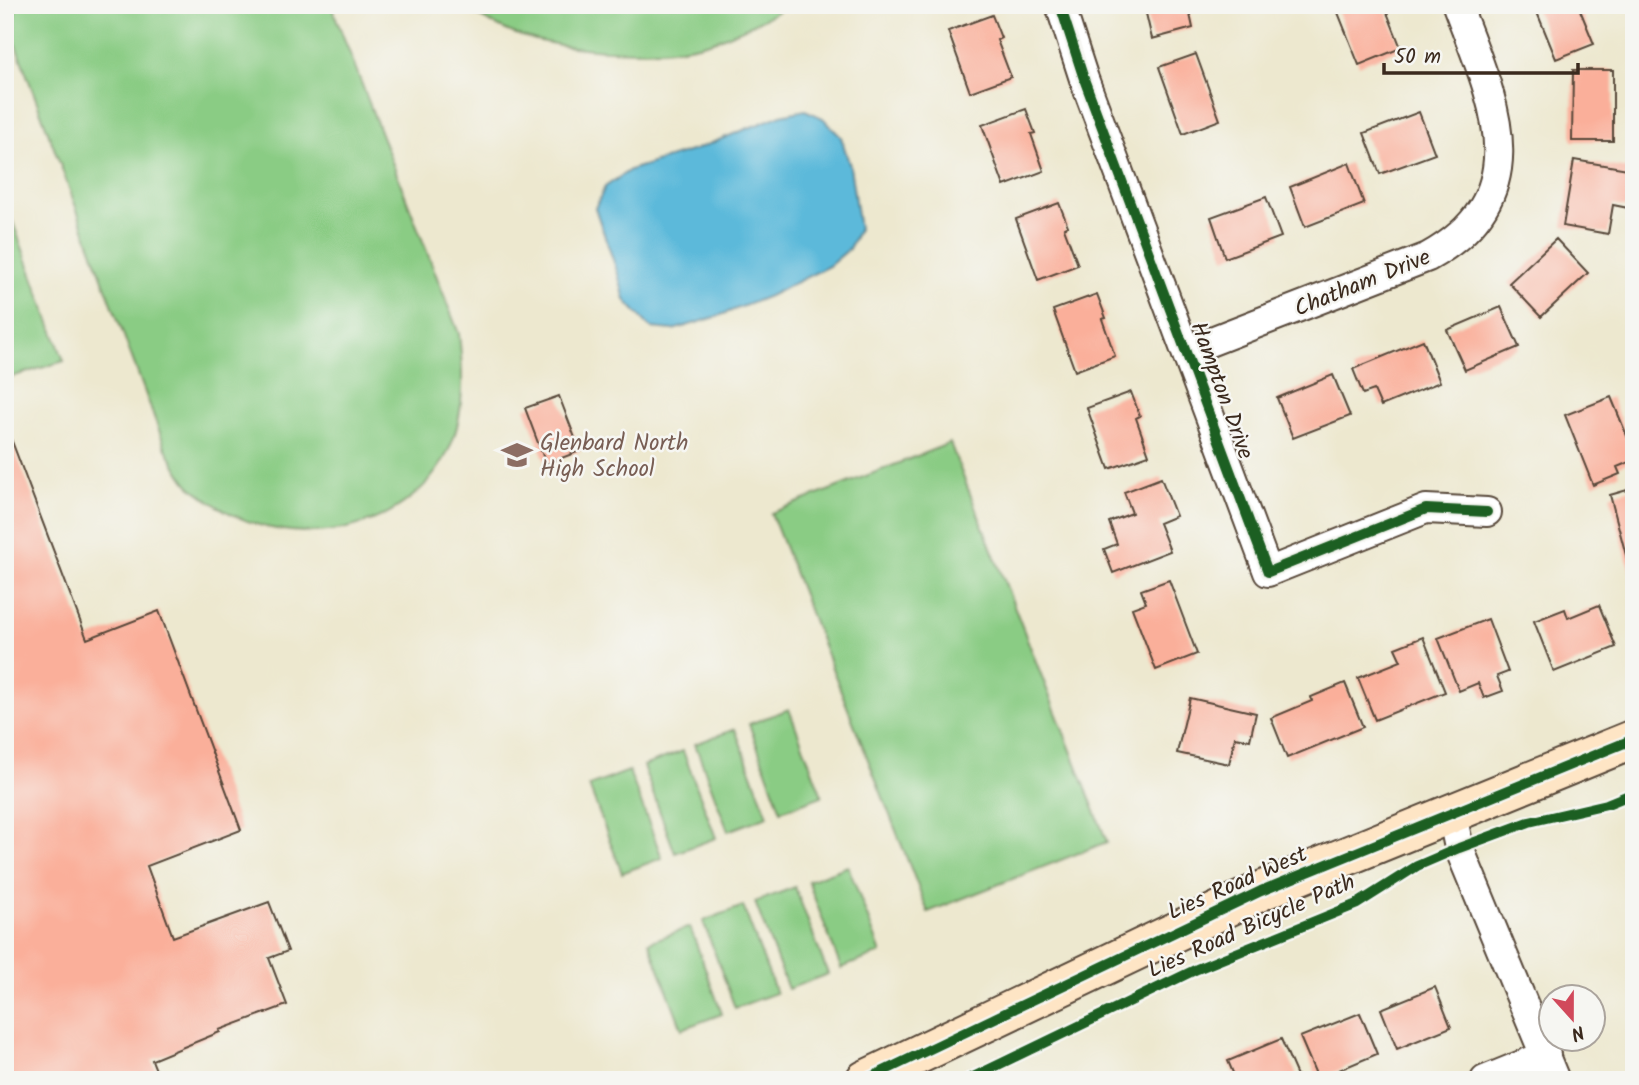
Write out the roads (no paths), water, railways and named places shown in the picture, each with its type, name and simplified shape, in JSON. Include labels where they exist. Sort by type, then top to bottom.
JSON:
[{"type":"street","name":"Hampton Drive","points":[[1060,5],[1084,79],[1268,572],[1426,509],[1487,512]]},
{"type":"street","name":"Chatham Drive","points":[[1186,351],[1428,257],[1455,241],[1474,222],[1489,197],[1497,173],[1499,146],[1490,94],[1457,5]]},
{"type":"street","name":"Lies Road West","points":[[865,1080],[1262,891],[1634,739]]},
{"type":"street","points":[[1452,814],[1459,848],[1551,1067],[1485,1080]]},
{"type":"water","points":[[805,110],[823,118],[841,137],[850,166],[859,229],[849,249],[829,266],[769,296],[716,317],[673,330],[651,328],[625,300],[595,208],[605,187],[630,170],[694,150],[781,115]]},
{"type":"place","name":"Glenbard North High School","points":[[517,455]]}]
